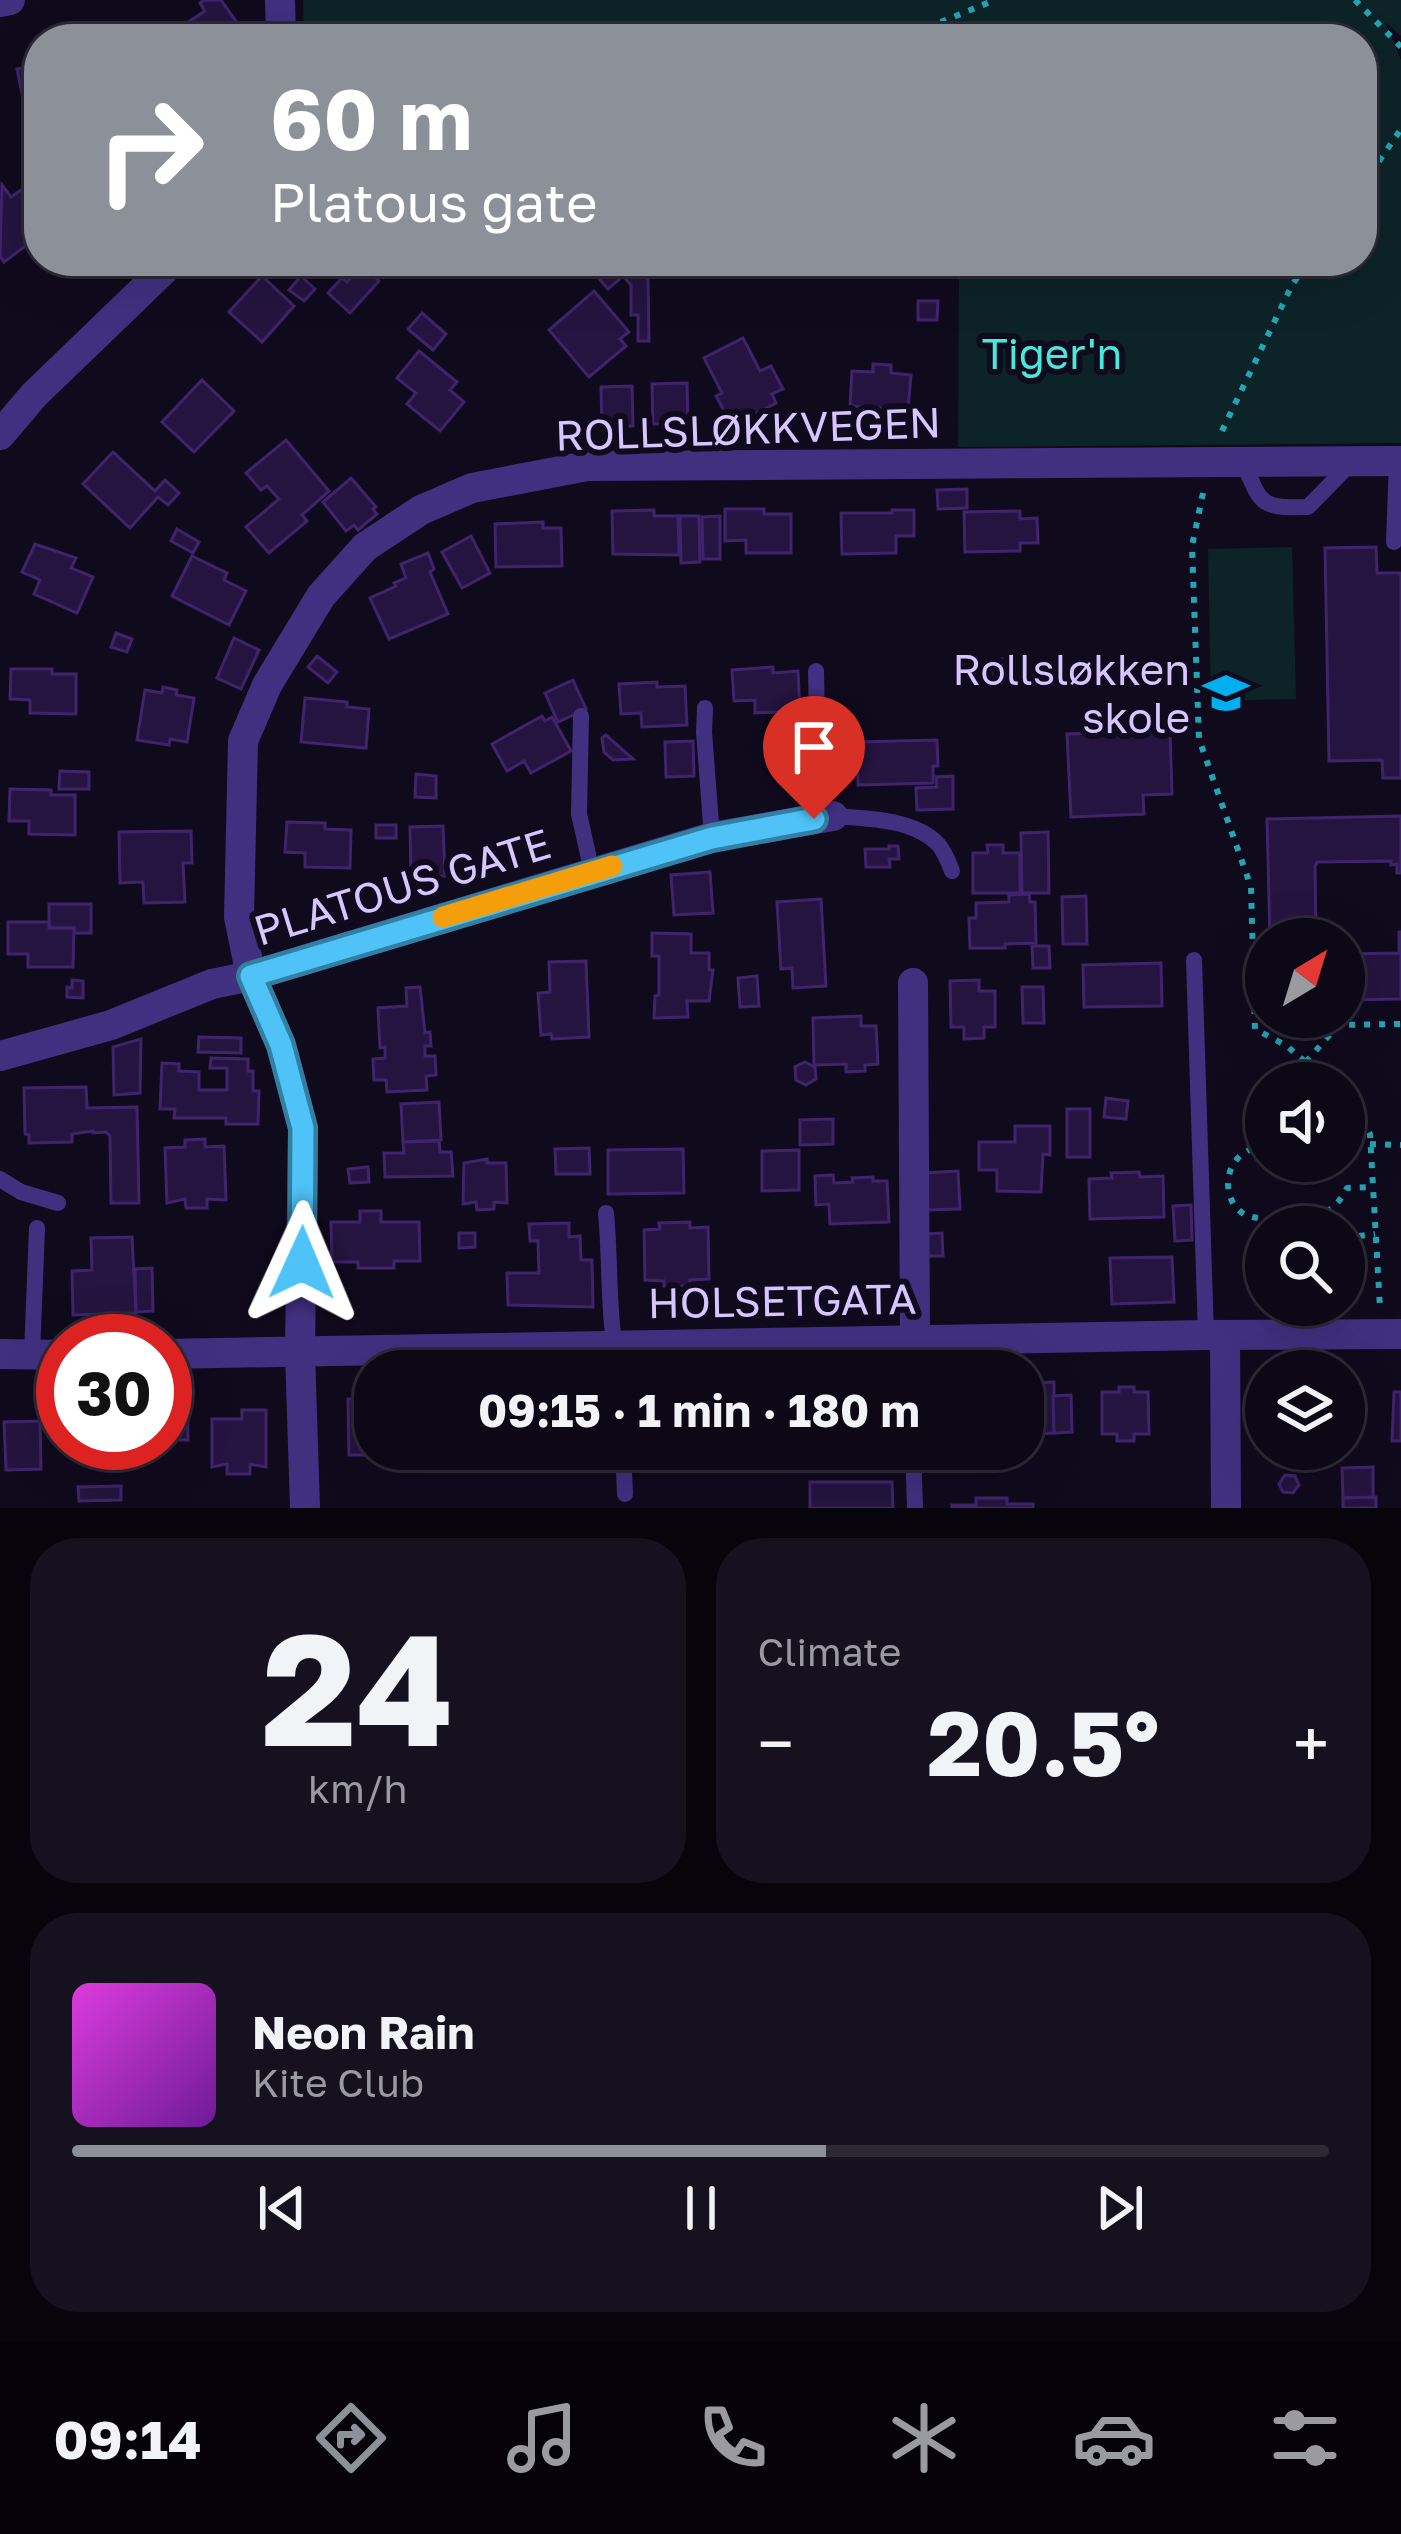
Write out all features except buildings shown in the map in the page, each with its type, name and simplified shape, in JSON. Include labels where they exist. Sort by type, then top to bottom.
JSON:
[{"type":"street","points":[[0,2],[10,0]]},
{"type":"street","points":[[0,435],[34,394],[156,276]]},
{"type":"street","name":"ROLLSLØKKVEGEN","points":[[305,1508],[300,1352],[303,1128],[281,1045],[251,976],[239,917],[243,742],[267,685],[321,596],[365,547],[422,510],[472,488],[587,466],[1399,461]]},
{"type":"street","name":"PLATOUS GATE","points":[[0,1056],[111,1024],[212,984],[592,872],[712,838],[824,817]]},
{"type":"street","points":[[913,983],[914,1350]]},
{"type":"street","name":"HOLSETGATA","points":[[1004,1350],[1215,1336],[1393,1335]]},
{"type":"street","points":[[1215,1336],[1226,1508]]},
{"type":"street","name":"HOLSETGATA","points":[[192,1354],[354,1353]]},
{"type":"street","points":[[0,1354],[36,1354]]},
{"type":"lane","points":[[1230,462],[1273,508],[1308,507],[1352,461]]},
{"type":"lane","points":[[1394,542],[1399,461]]},
{"type":"lane","points":[[817,671],[824,817],[863,818],[913,829],[943,849],[952,871]]},
{"type":"lane","points":[[705,708],[712,838]]},
{"type":"lane","points":[[581,716],[579,814],[592,872]]},
{"type":"lane","points":[[1194,960],[1198,1176],[1215,1336]]},
{"type":"lane","points":[[0,1179],[21,1192],[58,1203]]},
{"type":"lane","points":[[605,1213],[615,1350]]},
{"type":"lane","points":[[37,1228],[44,1314]]},
{"type":"lane","points":[[624,1470],[625,1494]]},
{"type":"lane","points":[[914,1470],[915,1508]]},
{"type":"path","points":[[936,24],[995,0]]},
{"type":"path","points":[[1355,0],[1401,47]]},
{"type":"path","points":[[1377,164],[1401,129]]},
{"type":"path","points":[[1299,276],[1218,439],[1230,462],[1206,478],[1192,546],[1199,739],[1251,887],[1255,1029],[1305,1062]]},
{"type":"path","points":[[1307,1062],[1338,1024],[1401,1024]]},
{"type":"path","points":[[1365,1128],[1370,1139],[1378,1295],[1393,1335]]},
{"type":"path","points":[[1365,1138],[1401,1144]]},
{"type":"path","points":[[1245,1154],[1236,1159],[1228,1177],[1229,1198],[1242,1213],[1262,1220],[1324,1214],[1347,1187],[1372,1187]]},
{"type":"path","points":[[1365,1235],[1375,1234]]},
{"type":"green space","name":"Tiger'n","points":[[303,0],[1401,0],[1401,36],[1385,22],[1401,60],[1401,443],[958,447],[959,276],[1377,276],[1377,24],[304,24]]},
{"type":"green space","points":[[1292,547],[1296,699],[1211,701],[1208,549]]},
{"type":"slow traffic","points":[[443,917],[612,866]]},
{"type":"place","name":"Rollsløkken skole","points":[[1226,693]]},
{"type":"route","points":[[302,1263],[303,1128],[281,1045],[251,976],[712,838],[814,819]]}]
